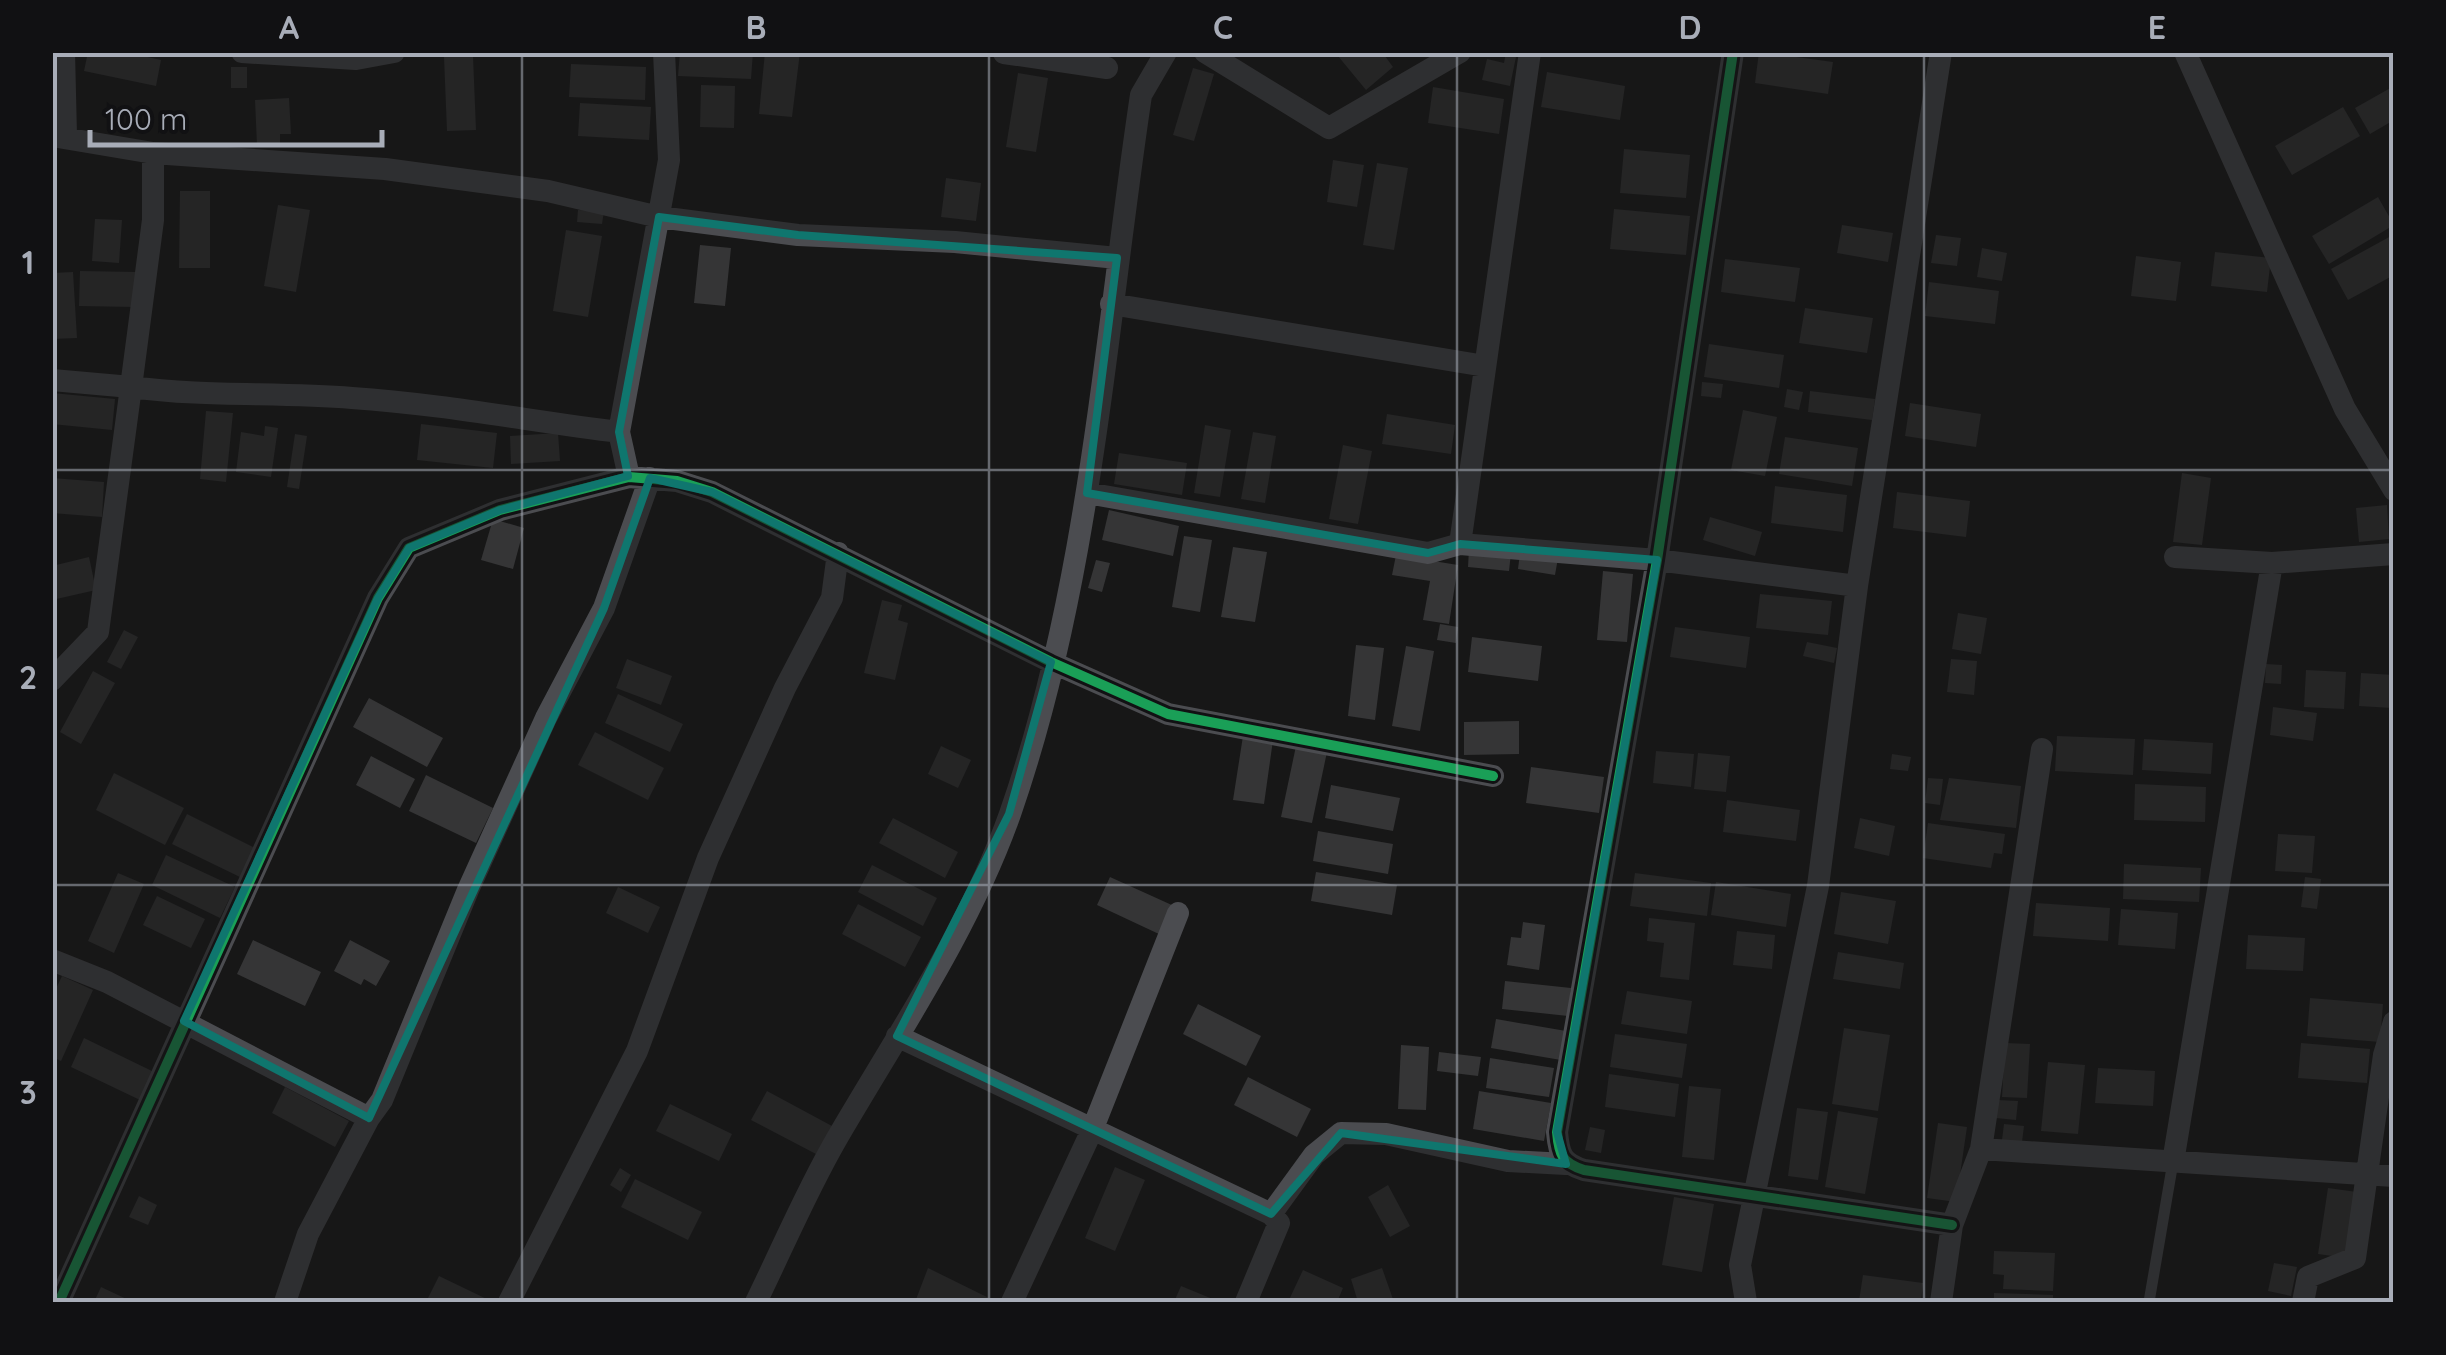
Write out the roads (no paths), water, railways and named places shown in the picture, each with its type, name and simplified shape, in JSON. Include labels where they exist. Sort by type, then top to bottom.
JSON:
[{"type":"street","points":[[64,52],[59,136],[153,153],[403,171],[548,191],[660,217],[798,235],[955,242],[1117,258]]},
{"type":"street","points":[[242,52],[356,60],[394,52]]},
{"type":"street","points":[[285,1302],[308,1234],[382,1100],[468,890],[538,735],[604,608],[639,478],[619,432],[630,353],[669,160],[664,52]]},
{"type":"street","points":[[756,1302],[833,1145],[937,969],[1010,814],[1051,662],[1087,493],[1141,95],[1166,52]]},
{"type":"street","points":[[1205,52],[1329,128],[1460,52]]},
{"type":"street","points":[[1460,544],[1530,52]]},
{"type":"street","points":[[1566,1164],[1559,1152],[1557,1132],[1657,560],[1734,52]]},
{"type":"street","points":[[1746,1302],[1740,1264],[1757,1198],[1818,886],[1857,586],[1941,52]]},
{"type":"street","points":[[2185,52],[2345,408],[2394,490]]},
{"type":"street","points":[[1004,54],[1105,60],[1141,95]]},
{"type":"street","points":[[52,680],[98,632],[152,220],[153,153]]},
{"type":"street","points":[[1110,304],[1485,366]]},
{"type":"street","points":[[52,380],[184,394],[265,391],[360,398],[619,432]]},
{"type":"street","points":[[59,1302],[378,598],[409,548],[500,510],[639,478],[712,492],[1051,662],[1168,714],[1494,776]]},
{"type":"street","points":[[1087,493],[1428,553],[1460,544],[1657,560],[1857,586]]},
{"type":"street","points":[[509,1302],[571,1188],[637,1051],[708,858],[785,688],[832,598],[838,554]]},
{"type":"street","points":[[2175,557],[2272,563],[2394,554]]},
{"type":"street","points":[[2173,1162],[2272,563]]},
{"type":"street","points":[[1941,1302],[1952,1225],[1981,1148],[2042,749]]},
{"type":"street","points":[[1012,1302],[1093,1128],[1178,913]]},
{"type":"street","points":[[52,960],[184,1021],[369,1118]]},
{"type":"street","points":[[2303,1302],[2308,1278],[2355,1258],[2394,1022]]},
{"type":"street","points":[[897,1036],[1271,1214],[1279,1224],[1246,1302]]},
{"type":"street","points":[[1271,1214],[1314,1155],[1341,1132],[1386,1134],[1508,1161],[1566,1164],[1757,1198],[1952,1225]]},
{"type":"street","points":[[1981,1148],[2394,1176]]},
{"type":"lane","points":[[2149,1302],[2173,1162]]}]
